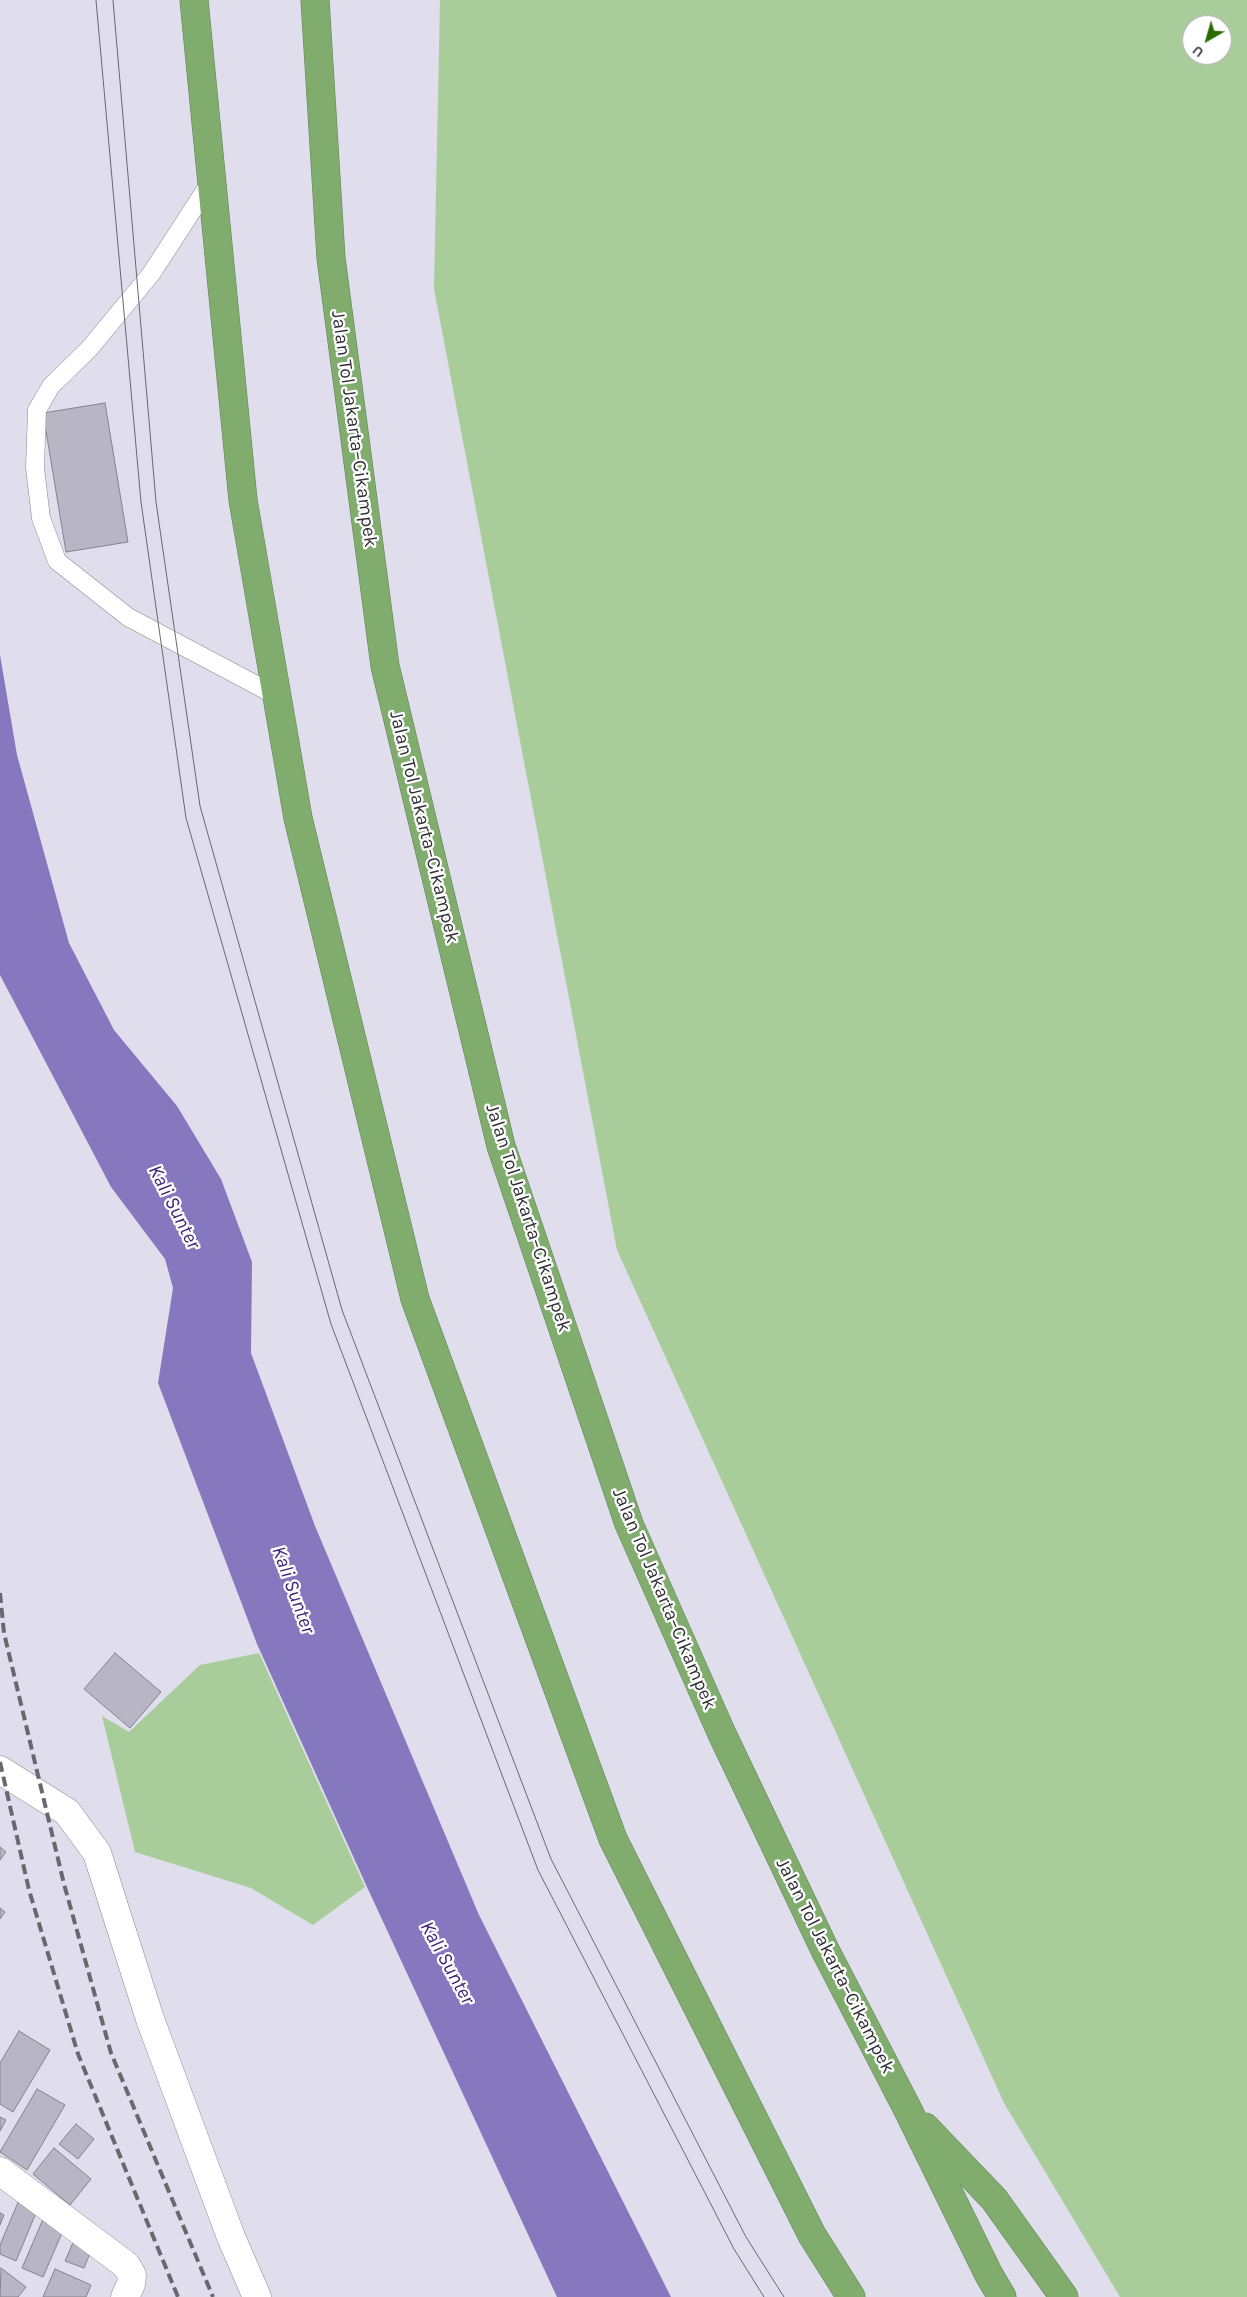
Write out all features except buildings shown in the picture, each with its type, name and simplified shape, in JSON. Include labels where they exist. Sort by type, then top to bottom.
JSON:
[{"type":"highway","points":[[194,0],[243,500],[298,818],[415,1299],[612,1840],[812,2235],[851,2297]]},
{"type":"highway","name":"Jalan Tol Jakarta–Cikampek","points":[[315,0],[331,258],[385,666],[502,1146],[629,1524],[722,1734],[824,1950],[907,2108],[989,2275],[1002,2297]]},
{"type":"highway","points":[[907,2108],[994,2199],[1064,2297]]},
{"type":"street","points":[[0,1770],[67,1812],[97,1853],[150,2019],[231,2237],[257,2297]]},
{"type":"street","points":[[0,2172],[109,2250],[126,2265],[129,2286]]},
{"type":"lane","points":[[212,180],[151,274],[89,350],[51,386],[37,410],[36,468],[41,518],[57,561],[128,618],[277,696]]},
{"type":"green space","points":[[440,0],[1247,0],[1247,2297],[1120,2297],[1004,2103],[617,1250],[434,289]]},
{"type":"green space","points":[[259,1653],[365,1887],[313,1925],[251,1888],[135,1852],[102,1716],[129,1732],[200,1665]]},
{"type":"water","name":"Kali Sunter","points":[[0,655],[17,755],[69,943],[114,1030],[177,1106],[221,1179],[252,1262],[251,1353],[315,1526],[479,1915],[671,2297],[557,2297],[257,1644],[158,1383],[173,1288],[165,1259],[111,1187],[0,975]]},
{"type":"tram line","points":[[96,0],[141,502],[186,818],[331,1324],[538,1870],[734,2249],[764,2297]]},
{"type":"tram line","points":[[113,0],[156,502],[200,806],[342,1310],[551,1859],[746,2237],[784,2297]]},
{"type":"railway","points":[[0,1593],[4,1633],[64,1884],[111,2053],[213,2297]]},
{"type":"railway","points":[[0,1762],[29,1890],[78,2054],[178,2297]]}]
